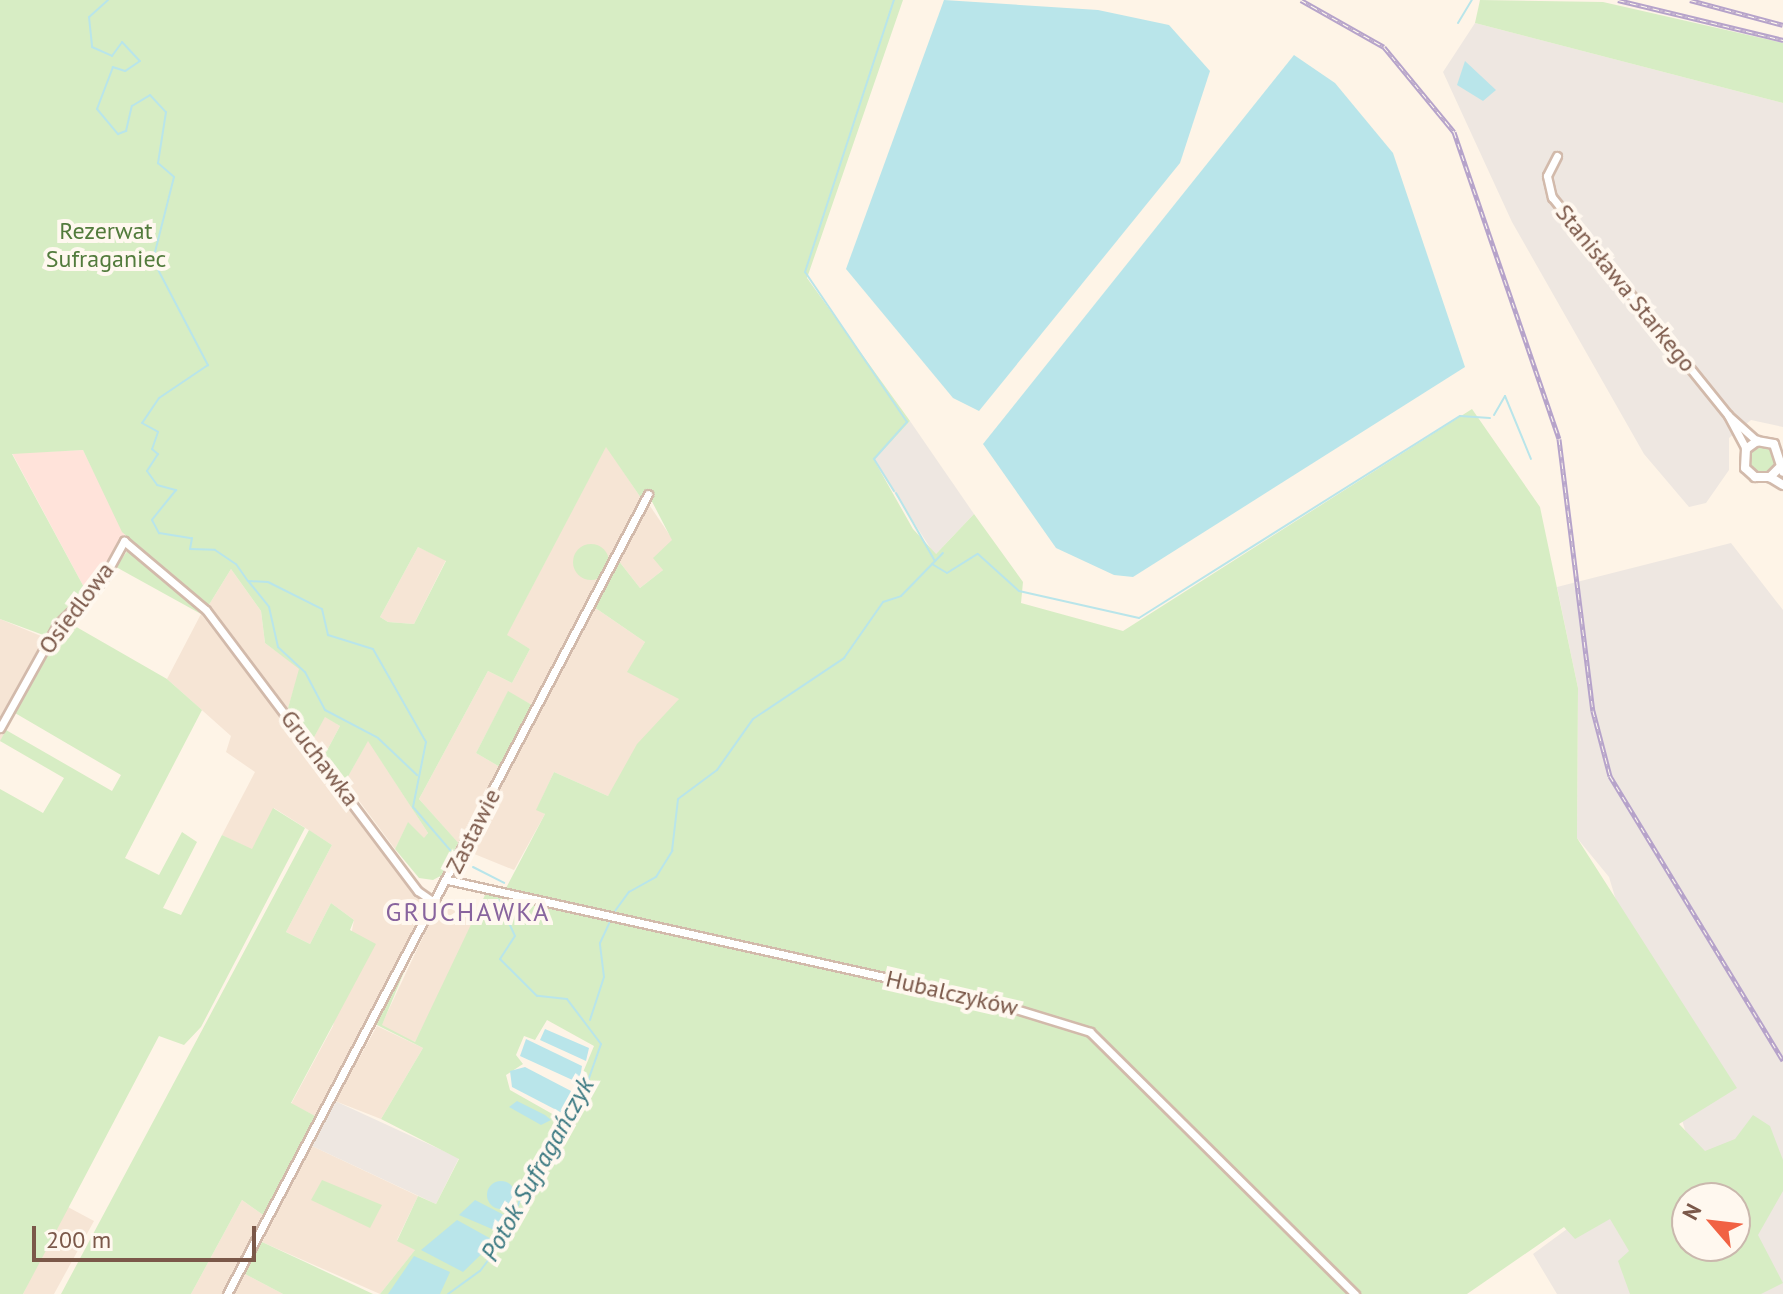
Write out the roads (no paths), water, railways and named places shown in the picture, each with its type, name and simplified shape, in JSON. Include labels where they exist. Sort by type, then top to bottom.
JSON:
[{"type":"street","name":"Stanisława Starkego","points":[[1557,156],[1547,176],[1552,197],[1728,415]]},
{"type":"street","points":[[1728,415],[1757,441]]},
{"type":"street","points":[[1728,415],[1746,449],[1749,474],[1770,477],[1783,485]]},
{"type":"street","points":[[1746,449],[1757,441],[1779,442],[1782,462],[1770,477]]},
{"type":"street","name":"Zastawie","points":[[227,1294],[448,880],[648,494]]},
{"type":"street","name":"Osiedlowa","points":[[0,728],[58,624],[102,581],[124,541],[206,610]]},
{"type":"street","name":"Gruchawka","points":[[206,610],[418,891],[435,903]]},
{"type":"street","name":"Hubalczyków","points":[[448,880],[983,999],[1090,1032],[1355,1294]]},
{"type":"water","points":[[944,0],[1098,10],[1169,25],[1210,71],[1180,163],[979,411],[953,398],[846,269]]},
{"type":"water","points":[[1294,55],[1335,83],[1393,153],[1465,367],[1133,577],[1114,575],[1056,548],[983,444]]},
{"type":"water","points":[[1465,61],[1496,90],[1483,101],[1457,85]]},
{"type":"water","points":[[545,1029],[589,1048],[586,1061],[540,1040]]},
{"type":"water","points":[[526,1039],[582,1066],[579,1083],[520,1056]]},
{"type":"water","points":[[525,1067],[573,1092],[564,1114],[512,1087],[510,1071]]},
{"type":"water","points":[[517,1101],[551,1120],[541,1125],[509,1107]]},
{"type":"water","points":[[501,1181],[511,1185],[515,1195],[511,1205],[501,1209],[491,1205],[487,1195],[491,1185]]},
{"type":"water","points":[[475,1200],[506,1216],[499,1232],[459,1215]]},
{"type":"water","points":[[457,1220],[495,1241],[463,1272],[421,1250]]},
{"type":"water","points":[[414,1256],[450,1272],[440,1294],[388,1294]]},
{"type":"waterway","name":"Potok Sufragańczyk","points":[[108,0],[89,17],[92,47],[112,56],[122,42],[140,61],[125,71],[113,67],[97,109],[118,134],[126,131],[132,106],[150,95],[166,112],[158,163],[174,177],[153,260],[208,365],[159,398],[142,423],[158,432],[152,449],[158,454],[147,471],[157,485],[176,490],[152,520],[159,533],[192,538],[190,549],[215,550],[236,564],[248,581],[268,582],[322,609],[328,635],[373,649],[426,742],[413,807],[450,850]]},
{"type":"waterway","points":[[894,0],[805,272],[907,422],[874,459],[894,491]]},
{"type":"waterway","points":[[1458,23],[1472,0]]},
{"type":"waterway","points":[[1494,415],[1505,396],[1531,459]]},
{"type":"waterway","points":[[932,564],[947,573],[978,554],[1019,591],[1139,618],[1460,416],[1490,418]]},
{"type":"waterway","points":[[896,493],[935,561]]},
{"type":"waterway","points":[[615,911],[629,892],[656,877],[672,851],[678,799],[717,770],[753,719],[844,658],[883,602],[901,596],[943,553]]},
{"type":"waterway","points":[[249,582],[269,607],[278,647],[305,672],[325,710],[378,738],[417,775]]},
{"type":"waterway","name":"Potok Sufragańczyk","points":[[473,867],[504,883]]},
{"type":"waterway","name":"Potok Sufragańczyk","points":[[448,1294],[480,1271],[504,1239],[527,1183],[583,1095],[601,1044],[567,999],[537,996],[500,959],[515,936],[498,900]]},
{"type":"waterway","points":[[590,1020],[604,977],[600,943],[610,922]]},
{"type":"railway","points":[[1301,0],[1384,47],[1454,132],[1559,439],[1593,711],[1610,776],[1783,1060]]},
{"type":"railway","points":[[1618,0],[1783,40]]},
{"type":"railway","points":[[1690,0],[1783,25]]},
{"type":"district","name":"GRUCHAWKA","points":[[468,912]]},
{"type":"park label","name":"Rezerwat Sufraganiec","points":[[106,245]]}]
